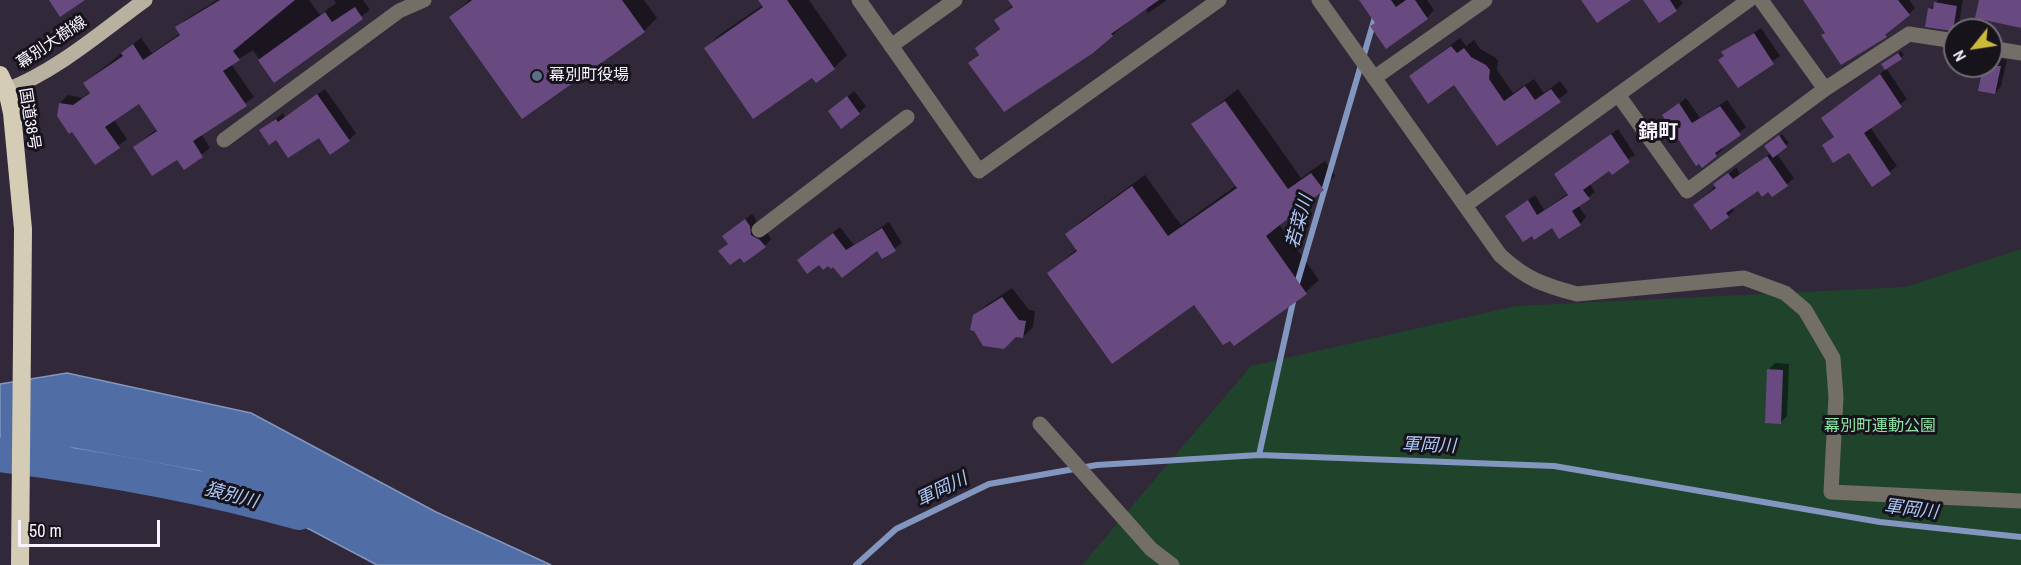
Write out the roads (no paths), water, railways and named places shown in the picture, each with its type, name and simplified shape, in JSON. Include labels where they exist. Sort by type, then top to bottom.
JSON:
[{"type":"highway","name":"国道38号","points":[[4,83],[23,229],[20,565]]},
{"type":"main road","name":"幕別大樹線","points":[[4,83],[30,81],[52,68],[145,0]]},
{"type":"street","points":[[224,140],[404,3],[424,0]]},
{"type":"street","points":[[859,0],[979,171],[1219,0]]},
{"type":"street","points":[[891,46],[955,0]]},
{"type":"street","points":[[1319,0],[1467,204],[1500,255],[1521,274],[1576,294],[1744,278],[1785,293],[1805,310],[1833,358],[1836,397],[1831,492],[2021,501]]},
{"type":"street","points":[[1374,78],[1485,0]]},
{"type":"street","points":[[1467,204],[1749,0]]},
{"type":"street","points":[[1761,0],[1825,89]]},
{"type":"street","points":[[1619,96],[1687,191],[1825,89],[1910,34],[1943,40]]},
{"type":"street","points":[[2003,50],[2021,53]]},
{"type":"street","points":[[759,231],[908,117]]},
{"type":"street","points":[[1040,424],[1151,549],[1172,565]]},
{"type":"water","points":[[67,373],[251,413],[436,512],[551,565],[377,565],[199,471],[73,448],[0,464],[0,384]]},
{"type":"waterway","name":"若菜川","points":[[1296,287],[1380,0]]},
{"type":"waterway","name":"若菜川","points":[[1259,455],[1294,297]]},
{"type":"waterway","name":"猿別川","points":[[0,455],[151,478],[299,513]]},
{"type":"waterway","name":"軍岡川","points":[[856,565],[896,529],[989,484],[1097,465],[1259,455],[1554,466],[1880,522],[2021,537]]},
{"type":"place","name":"幕別町役場","points":[[537,76]]},
{"type":"district","name":"錦町","points":[[1658,133]]},
{"type":"park label","name":"幕別町運動公園","points":[[1880,427]]}]
